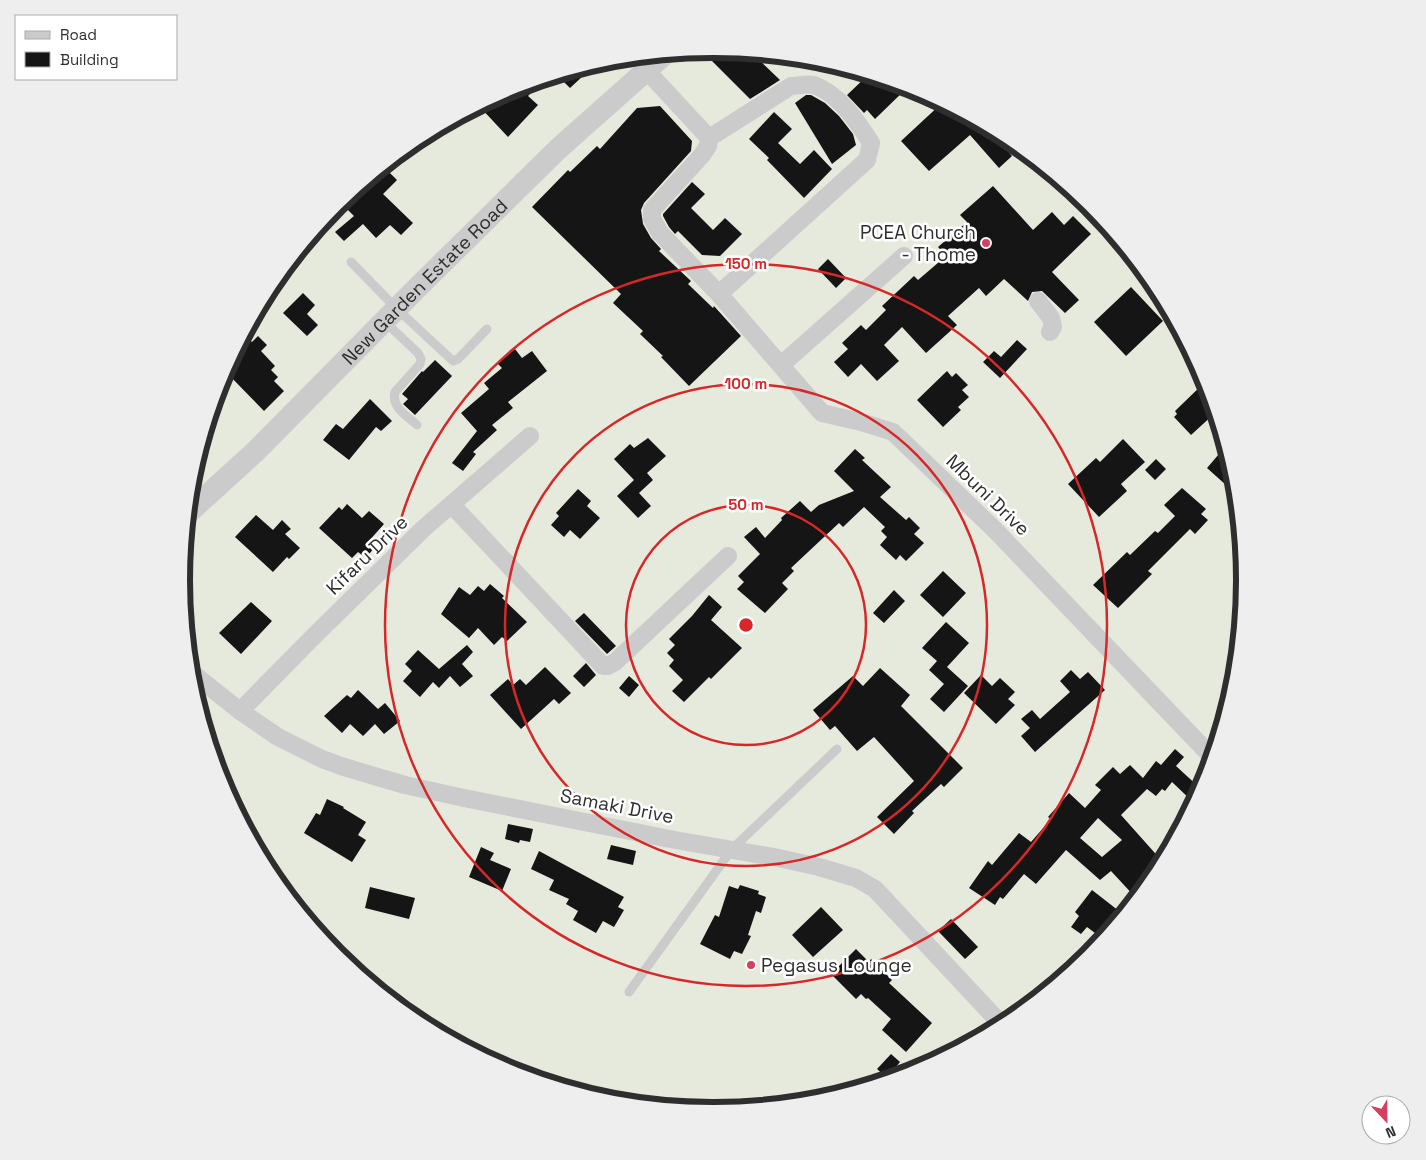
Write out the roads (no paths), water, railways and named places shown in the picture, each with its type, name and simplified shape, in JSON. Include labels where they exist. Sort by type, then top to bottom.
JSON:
[{"type":"street","name":"New Garden Estate Road","points":[[196,506],[256,451],[390,315],[558,150],[658,61]]},
{"type":"street","points":[[647,71],[709,138],[791,86],[807,84],[820,88],[848,110],[870,143],[867,160],[719,294]]},
{"type":"street","name":"Mbuni Drive","points":[[709,138],[708,146],[702,155],[652,210],[652,219],[660,233],[719,294],[822,413],[893,432],[996,531],[1207,751]]},
{"type":"street","points":[[781,365],[904,256]]},
{"type":"street","points":[[1038,301],[1051,318],[1053,327],[1050,332]]},
{"type":"street","name":"Kifaru Drive","points":[[240,711],[315,635],[424,530],[530,436]]},
{"type":"street","points":[[452,504],[603,666],[608,666],[615,662],[728,556]]},
{"type":"street","name":"Samaki Drive","points":[[201,680],[240,711],[278,737],[322,759],[405,785],[675,840],[732,849],[820,867],[856,878],[869,885],[895,910],[996,1018]]},
{"type":"lane","points":[[351,262],[421,359],[420,364],[395,392],[393,398],[395,404],[417,425]]},
{"type":"lane","points":[[390,315],[453,362],[487,330]]},
{"type":"lane","points":[[629,992],[732,849],[838,749]]},
{"type":"place","name":"PCEA Church - Thome","points":[[986,243]]},
{"type":"place","name":"Pegasus Lounge","points":[[751,965]]}]
